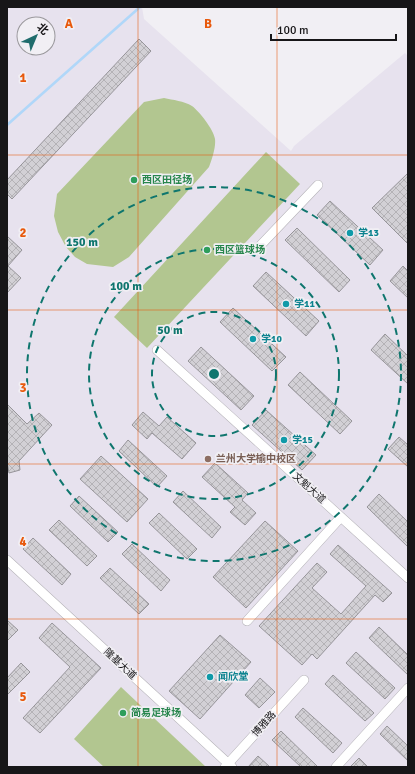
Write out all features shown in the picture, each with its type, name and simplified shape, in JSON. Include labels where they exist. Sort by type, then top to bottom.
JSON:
[{"type":"street","points":[[257,249],[318,185]]},
{"type":"street","name":"文魁大道","points":[[157,350],[408,578]]},
{"type":"street","points":[[247,621],[341,517]]},
{"type":"street","name":"隆基大道","points":[[7,560],[228,766]]},
{"type":"street","name":"博雅路","points":[[228,766],[304,680]]},
{"type":"street","points":[[336,767],[408,688]]},
{"type":"shaded area","name":"兰州大学榆中校区","points":[[7,7],[142,7],[144,19],[291,151],[294,146],[405,53],[408,56],[408,767],[7,767]]},
{"type":"green space","name":"西区田径场","points":[[164,98],[189,104],[195,108],[209,126],[214,135],[215,142],[214,153],[209,167],[129,257],[113,267],[87,264],[75,257],[66,247],[58,232],[54,216],[57,194],[144,102]]},
{"type":"green space","name":"西区篮球场","points":[[266,152],[300,184],[147,348],[114,317]]},
{"type":"green space","name":"简易足球场","points":[[121,687],[206,767],[104,767],[74,739]]},
{"type":"building","points":[[139,39],[151,51],[12,199],[7,194],[7,180]]},
{"type":"building","points":[[408,173],[408,244],[372,208]]},
{"type":"building","name":"学13","points":[[330,201],[383,250],[370,265],[317,215]]},
{"type":"building","points":[[297,228],[350,280],[339,292],[285,240]]},
{"type":"building","points":[[7,236],[22,250],[8,266],[21,278],[7,293]]},
{"type":"building","points":[[403,266],[408,271],[408,298],[390,281]]},
{"type":"building","name":"学11","points":[[266,272],[319,321],[306,336],[253,286]]},
{"type":"building","name":"学10","points":[[233,308],[286,357],[272,371],[220,322]]},
{"type":"building","points":[[385,334],[408,356],[408,384],[371,350]]},
{"type":"building","points":[[201,347],[254,396],[241,410],[188,361]]},
{"type":"building","points":[[300,372],[352,421],[340,434],[288,385]]},
{"type":"building","points":[[7,404],[27,424],[39,413],[52,425],[19,461],[20,470],[9,473],[7,462]]},
{"type":"building","name":"学15","points":[[266,410],[316,455],[302,470],[252,425]]},
{"type":"building","points":[[143,412],[159,426],[167,417],[196,443],[182,459],[152,433],[147,439],[132,425]]},
{"type":"building","points":[[399,437],[408,445],[408,467],[388,449]]},
{"type":"building","points":[[128,440],[167,476],[157,487],[119,451]]},
{"type":"building","points":[[101,456],[148,499],[127,522],[80,479]]},
{"type":"building","points":[[215,463],[248,493],[242,500],[256,513],[245,525],[230,512],[235,507],[202,477]]},
{"type":"building","points":[[183,491],[221,527],[212,538],[173,502]]},
{"type":"building","points":[[379,494],[408,522],[408,547],[367,507]]},
{"type":"building","points":[[79,496],[118,532],[108,542],[70,506]]},
{"type":"building","points":[[159,513],[197,549],[187,559],[149,523]]},
{"type":"building","points":[[59,520],[97,556],[87,566],[49,530]]},
{"type":"building","points":[[265,521],[298,551],[246,608],[213,577]]},
{"type":"building","points":[[33,538],[71,574],[62,585],[23,549]]},
{"type":"building","points":[[132,544],[170,580],[161,591],[122,554]]},
{"type":"building","points":[[338,545],[392,593],[383,602],[375,595],[317,659],[312,654],[302,665],[259,626],[317,563],[327,572],[312,588],[341,614],[366,586],[330,554]]},
{"type":"building","points":[[110,568],[149,604],[139,614],[100,578]]},
{"type":"building","points":[[7,620],[18,630],[7,641]]},
{"type":"building","points":[[52,623],[101,668],[40,733],[23,718],[70,667],[39,638]]},
{"type":"building","points":[[379,627],[408,655],[408,675],[369,638]]},
{"type":"building","name":"闻欣堂","points":[[220,635],[251,662],[200,719],[169,691]]},
{"type":"building","points":[[356,652],[395,688],[385,699],[346,663]]},
{"type":"building","points":[[21,663],[30,672],[7,695],[7,678]]},
{"type":"building","points":[[333,675],[374,713],[365,721],[325,684]]},
{"type":"building","points":[[260,678],[275,692],[259,708],[245,695]]},
{"type":"building","points":[[303,708],[342,743],[333,753],[295,717]]},
{"type":"building","points":[[387,726],[408,746],[408,761],[380,734]]},
{"type":"building","points":[[281,731],[318,767],[301,767],[272,740]]},
{"type":"building","points":[[258,756],[270,767],[248,767]]},
{"type":"building","points":[[359,758],[368,767],[350,767]]},
{"type":"waterway","points":[[7,125],[140,7]]},
{"type":"place","name":"西区田径场","points":[[134,180]]},
{"type":"place","name":"学13","points":[[350,233]]},
{"type":"place","name":"西区篮球场","points":[[207,250]]},
{"type":"place","name":"学11","points":[[286,304]]},
{"type":"place","name":"学10","points":[[253,339]]},
{"type":"place","name":"学15","points":[[284,440]]},
{"type":"place","name":"兰州大学榆中校区","points":[[208,459]]},
{"type":"place","name":"闻欣堂","points":[[210,677]]},
{"type":"place","name":"简易足球场","points":[[123,713]]}]
